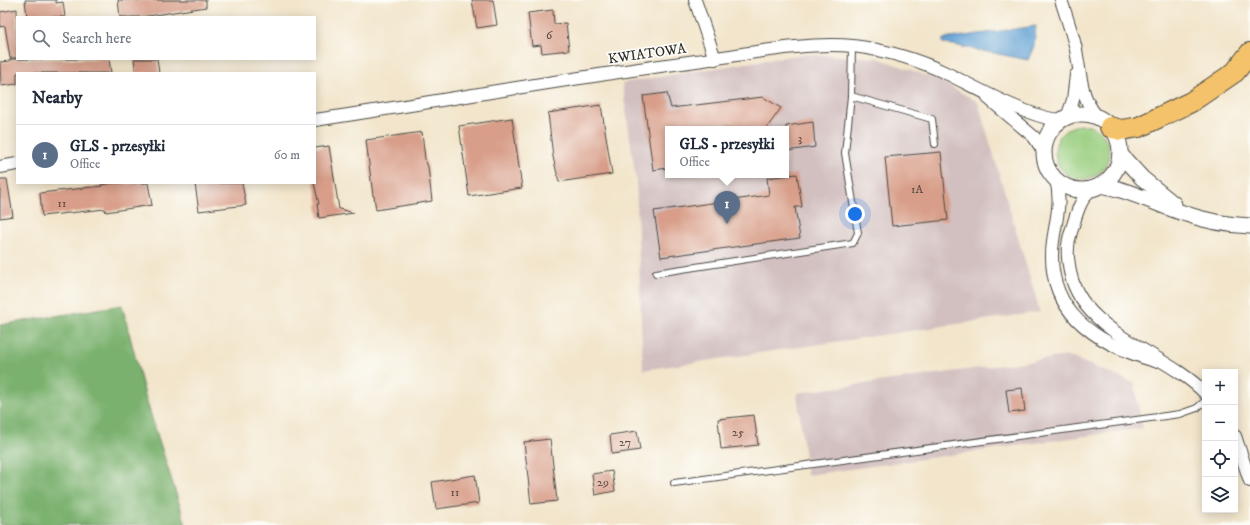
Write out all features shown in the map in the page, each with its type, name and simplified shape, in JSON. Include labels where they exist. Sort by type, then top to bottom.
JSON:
[{"type":"highway","points":[[1106,124],[1121,130],[1139,127],[1190,102],[1235,72],[1250,53]]},
{"type":"street","points":[[695,0],[715,59]]},
{"type":"street","points":[[1061,0],[1070,26],[1083,93],[1090,108],[1106,124],[1116,137],[1120,154],[1142,178],[1186,214]]},
{"type":"street","name":"KWIATOWA","points":[[316,120],[639,69],[810,47],[852,46],[886,52],[917,62],[946,73],[978,89],[1036,114],[1053,120],[1064,119]]},
{"type":"street","points":[[1078,64],[1073,100],[1064,119],[1048,135],[1044,154],[1046,164],[1056,180],[1060,198],[1053,242],[1053,265],[1056,284],[1065,304],[1078,323],[1097,338],[1128,353],[1168,364]]},
{"type":"street","name":"KWIATOWA","points":[[978,89],[1034,136],[1042,149],[1046,164]]},
{"type":"street","points":[[1064,119],[1084,114],[1106,124]]},
{"type":"street","points":[[1120,154],[1114,172],[1080,202],[1069,237],[1067,251],[1069,271],[1074,287],[1093,315],[1108,328],[1168,364],[1202,390]]},
{"type":"street","points":[[0,167],[16,164]]},
{"type":"street","points":[[1056,180],[1073,189],[1096,187],[1131,192],[1186,214],[1220,222],[1250,226]]},
{"type":"street","points":[[1237,441],[1250,481]]},
{"type":"lane","points":[[656,273],[853,243],[858,233],[845,153],[851,96],[852,46]]},
{"type":"lane","points":[[851,96],[932,119],[934,144]]},
{"type":"lane","points":[[674,483],[1180,414],[1197,408],[1202,404]]},
{"type":"shaded area","points":[[804,54],[877,58],[939,80],[978,102],[1040,312],[643,370],[636,180],[622,83]]},
{"type":"shaded area","points":[[1068,356],[1134,383],[1143,428],[807,475],[797,393]]},
{"type":"green space","points":[[1082,125],[1092,127],[1101,133],[1107,142],[1109,152],[1107,162],[1101,171],[1092,177],[1082,179],[1072,177],[1063,171],[1057,162],[1055,152],[1057,142],[1063,133],[1072,127]]},
{"type":"green space","points":[[122,305],[146,399],[186,525],[0,525],[0,325]]},
{"type":"water","points":[[1036,26],[1034,46],[1028,60],[943,43],[943,39]]},
{"type":"building","points":[[25,0],[56,0],[56,3],[63,2],[65,16],[27,16]]},
{"type":"building","points":[[118,0],[206,0],[206,7],[148,16],[120,16]]},
{"type":"building","points":[[472,0],[493,0],[497,25],[477,28]]},
{"type":"building","points":[[17,9],[16,58],[10,58],[5,26],[0,27],[0,12]]},
{"type":"building","points":[[553,10],[554,24],[566,23],[569,50],[542,53],[541,45],[532,46],[528,13]]},
{"type":"building","points":[[10,59],[109,60],[111,72],[16,72],[16,84],[1,86],[0,62],[10,61]]},
{"type":"building","points":[[134,60],[157,60],[159,72],[136,72]]},
{"type":"building","points":[[667,93],[671,108],[763,97],[781,108],[768,126],[665,126],[665,168],[653,170],[643,96]]},
{"type":"building","points":[[601,105],[612,174],[559,182],[553,157],[548,113]]},
{"type":"building","points":[[512,118],[522,188],[469,196],[459,126]]},
{"type":"building","points":[[813,122],[815,147],[789,151],[789,126],[786,126]]},
{"type":"building","points":[[422,132],[432,201],[376,210],[366,140]]},
{"type":"building","points":[[329,146],[339,209],[354,213],[319,218],[317,204],[319,204],[314,184],[316,184],[316,148]]},
{"type":"building","points":[[941,152],[948,220],[892,226],[885,157]]},
{"type":"building","points":[[797,174],[802,207],[795,207],[800,238],[661,257],[654,211],[769,195],[767,178],[789,178],[789,175]]},
{"type":"building","points":[[0,179],[7,179],[13,216],[0,218]]},
{"type":"building","points":[[148,184],[152,205],[106,212],[105,209],[42,216],[40,193],[102,186],[101,185]]},
{"type":"building","points":[[195,184],[242,184],[246,205],[199,211]]},
{"type":"building","points":[[1022,388],[1025,411],[1009,413],[1006,390]]},
{"type":"building","points":[[754,415],[758,445],[721,449],[718,419]]},
{"type":"building","points":[[637,431],[640,450],[612,454],[610,435]]},
{"type":"building","points":[[550,439],[557,501],[531,504],[524,442]]},
{"type":"building","points":[[612,471],[615,491],[595,495],[592,474]]},
{"type":"building","points":[[475,475],[479,503],[436,509],[432,482]]},
{"type":"place","name":"GLS - przesyłki","points":[[727,224]]}]
